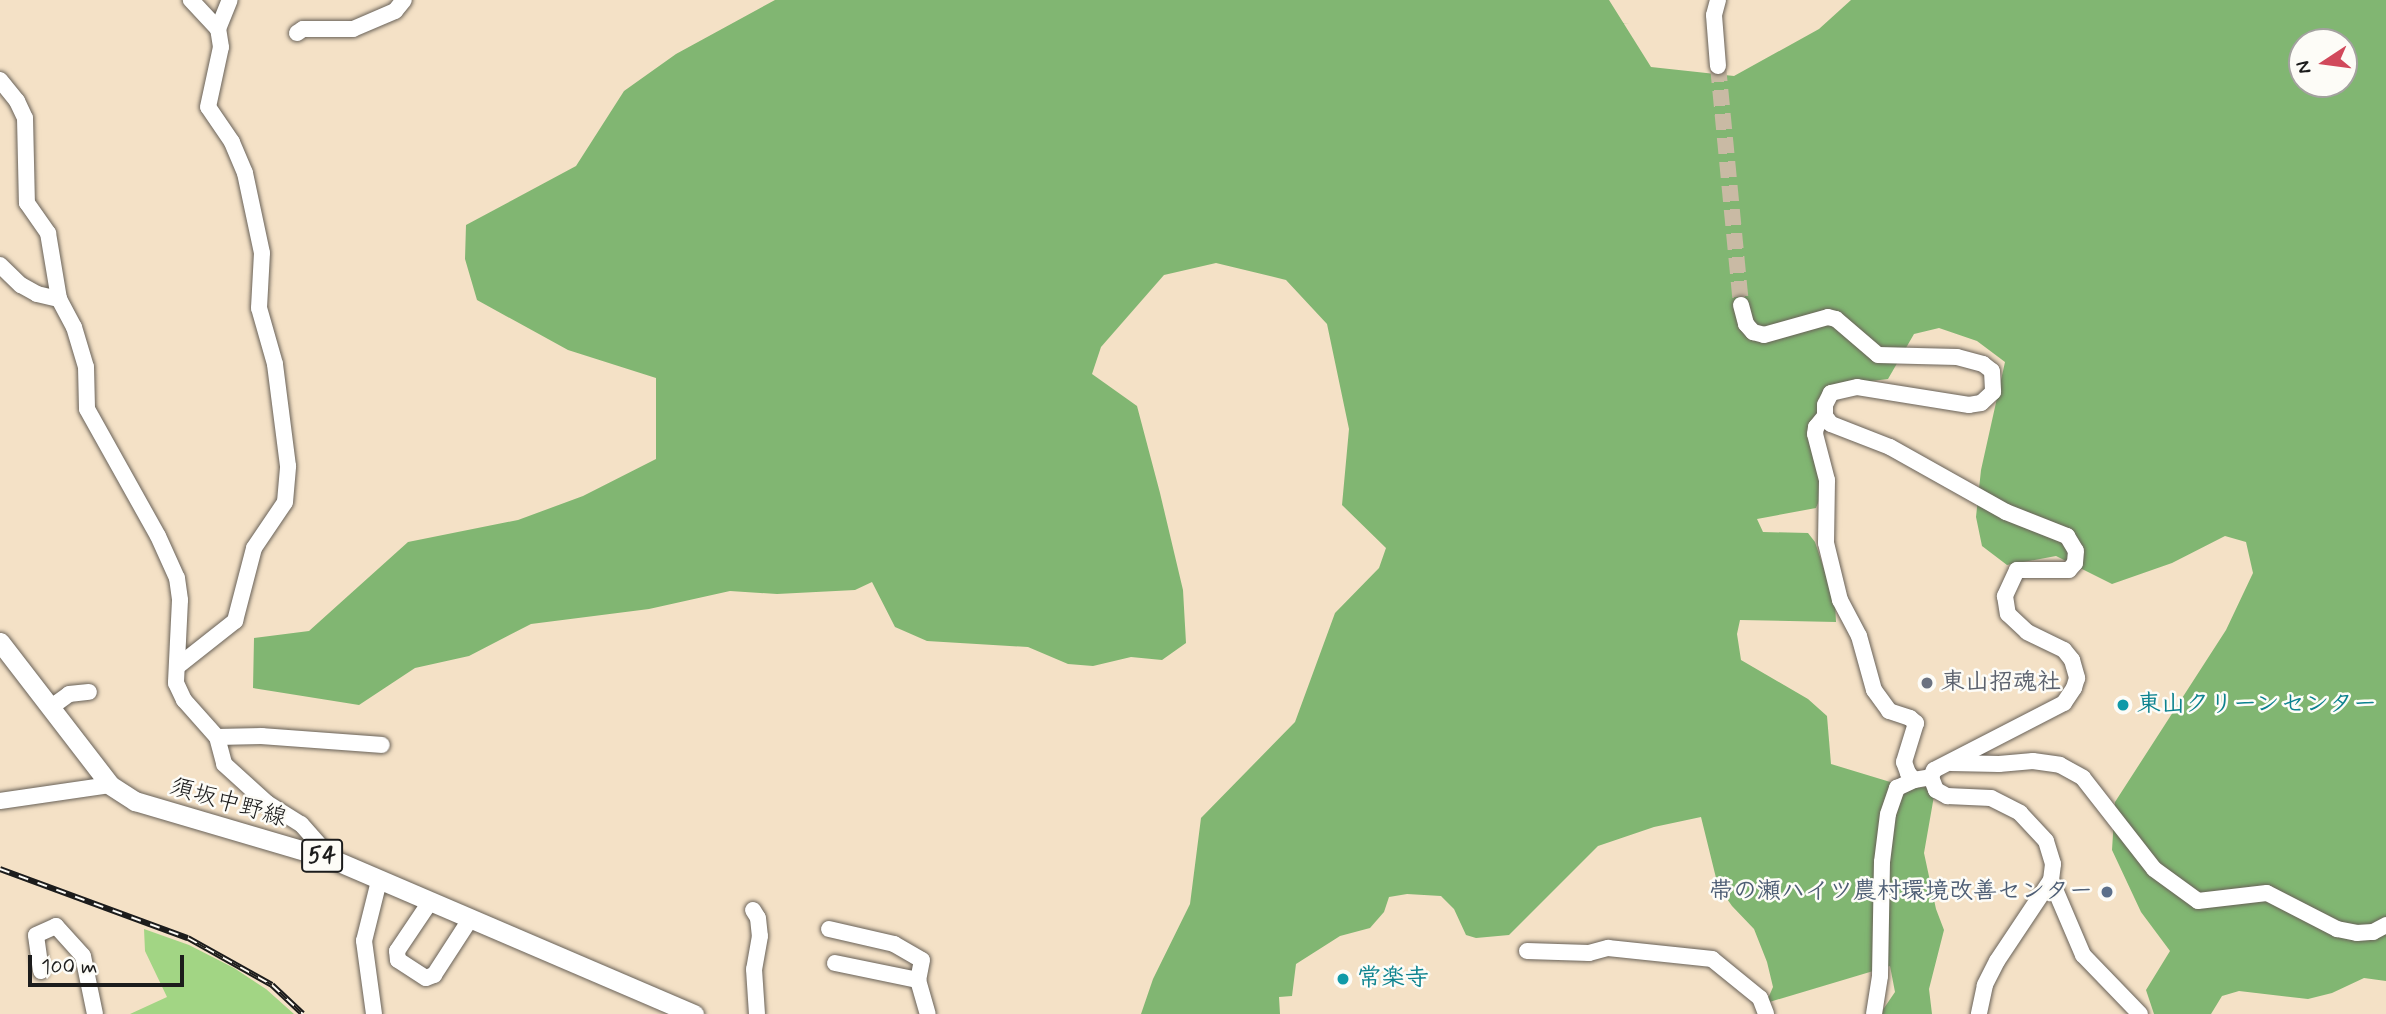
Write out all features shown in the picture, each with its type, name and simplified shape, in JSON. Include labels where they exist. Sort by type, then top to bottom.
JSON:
[{"type":"main road","name":"須坂中野線","points":[[0,642],[110,785],[135,802],[332,859],[694,1014]]},
{"type":"street","points":[[191,0],[218,29]]},
{"type":"street","points":[[178,666],[235,621],[254,548],[285,502],[288,466],[275,363],[259,308],[262,253],[245,173],[232,142],[208,107],[221,47],[218,29],[230,0]]},
{"type":"street","points":[[297,33],[303,29],[353,29],[395,11],[404,0]]},
{"type":"street","points":[[1718,0],[1714,15],[1718,66]]},
{"type":"street","points":[[0,80],[17,101],[25,118],[27,203],[48,233],[59,299],[74,327],[86,367],[87,409],[158,536],[177,578],[180,600],[176,683],[184,700],[217,737],[224,764],[267,803],[301,824],[332,859]]},
{"type":"street","points":[[0,265],[21,285],[37,294],[59,299]]},
{"type":"street","points":[[1741,305],[1746,324],[1753,332],[1764,335],[1828,317],[1836,319],[1878,355],[1957,357],[1983,364],[1992,371],[1995,382],[1989,398],[1969,405],[1887,390],[1843,388],[1832,393],[1825,405],[1825,416],[1831,424],[1890,447],[2006,512],[2067,536],[2073,541],[2077,551],[2075,563],[2069,570],[2017,570],[2005,596],[2008,614],[2027,632],[2064,650],[2072,660],[2077,678],[2074,688],[2064,703],[2041,717],[2003,732],[1951,763],[1934,769],[1931,777],[1936,790],[1947,796],[1991,798],[2020,813],[2046,841],[2053,863],[2051,880],[1997,961],[1985,985],[1979,1014]]},
{"type":"street","points":[[1825,416],[1816,427],[1815,434],[1827,480],[1826,542],[1831,568],[1840,600],[1859,636],[1874,690],[1889,711],[1916,723],[1904,762],[1914,780]]},
{"type":"street","points":[[50,708],[69,694],[89,692]]},
{"type":"street","points":[[217,737],[262,736],[382,745]]},
{"type":"street","points":[[1951,763],[2033,761],[2060,765],[2083,778],[2154,869],[2198,901],[2267,893],[2337,929],[2357,933],[2373,932],[2386,925]]},
{"type":"street","points":[[1874,1014],[1880,976],[1882,862],[1888,814],[1897,788],[1914,780],[1931,777]]},
{"type":"street","points":[[0,801],[110,785]]},
{"type":"street","points":[[2051,880],[2083,955],[2140,1014]]},
{"type":"street","points":[[375,1013],[364,941],[379,881]]},
{"type":"street","points":[[430,902],[397,951],[398,960],[426,978],[434,975],[471,918]]},
{"type":"street","points":[[753,910],[758,918],[760,936],[754,969],[757,1014]]},
{"type":"street","points":[[41,971],[36,935],[56,926],[83,956],[95,1014]]},
{"type":"street","points":[[829,929],[894,944],[922,960],[918,980],[928,1014]]},
{"type":"street","points":[[1527,951],[1589,953],[1608,948],[1712,959],[1760,998],[1766,1014]]},
{"type":"street","points":[[835,963],[918,980]]},
{"type":"green space","points":[[775,0],[1609,0],[1651,67],[1734,76],[1819,29],[1851,0],[2386,0],[2386,981],[2364,978],[2332,993],[2308,999],[2239,991],[2222,996],[2211,1014],[2154,1014],[2146,990],[2170,951],[2141,912],[2112,850],[2115,802],[2226,630],[2253,573],[2246,542],[2225,536],[2172,563],[2112,584],[2056,556],[2007,565],[1982,546],[1976,517],[1981,470],[2005,362],[1977,341],[1939,328],[1914,334],[1888,379],[1830,386],[1817,404],[1823,491],[1816,508],[1757,519],[1763,532],[1808,533],[1815,542],[1835,602],[1836,622],[1740,620],[1737,634],[1741,660],[1808,699],[1827,716],[1831,764],[1910,788],[1928,787],[1934,796],[1924,853],[1936,909],[1944,930],[1929,989],[1932,1014],[1880,1014],[1895,992],[1890,966],[1766,1003],[1773,987],[1767,962],[1754,929],[1732,906],[1718,886],[1701,817],[1654,827],[1598,846],[1509,935],[1476,938],[1466,935],[1454,909],[1441,896],[1407,894],[1389,897],[1384,912],[1370,928],[1340,936],[1296,964],[1292,996],[1279,997],[1280,1014],[1141,1014],[1153,979],[1190,904],[1201,818],[1295,722],[1335,613],[1379,568],[1386,548],[1342,505],[1349,429],[1327,324],[1286,280],[1216,263],[1164,275],[1101,347],[1092,374],[1137,406],[1160,493],[1183,590],[1186,643],[1162,660],[1131,657],[1093,666],[1068,664],[1028,647],[927,641],[895,627],[872,582],[855,590],[777,594],[730,591],[649,609],[531,624],[469,656],[415,668],[359,705],[253,688],[254,638],[309,631],[408,542],[518,520],[583,496],[656,459],[656,378],[568,350],[477,300],[465,259],[466,225],[576,166],[624,91],[676,54]]},
{"type":"green space","points":[[144,929],[189,945],[234,968],[266,989],[294,1014],[130,1014],[167,997],[145,951]]},
{"type":"tunnel","points":[[1718,66],[1741,305]]},
{"type":"railway","points":[[0,869],[188,938],[272,985],[303,1014]]},
{"type":"place","name":"東山招魂社","points":[[1927,683]]},
{"type":"place","name":"東山クリーンセンター","points":[[2123,705]]},
{"type":"place","name":"帯の瀬ハイツ農村環境改善センター","points":[[2107,892]]},
{"type":"place","name":"常楽寺","points":[[1343,979]]}]
